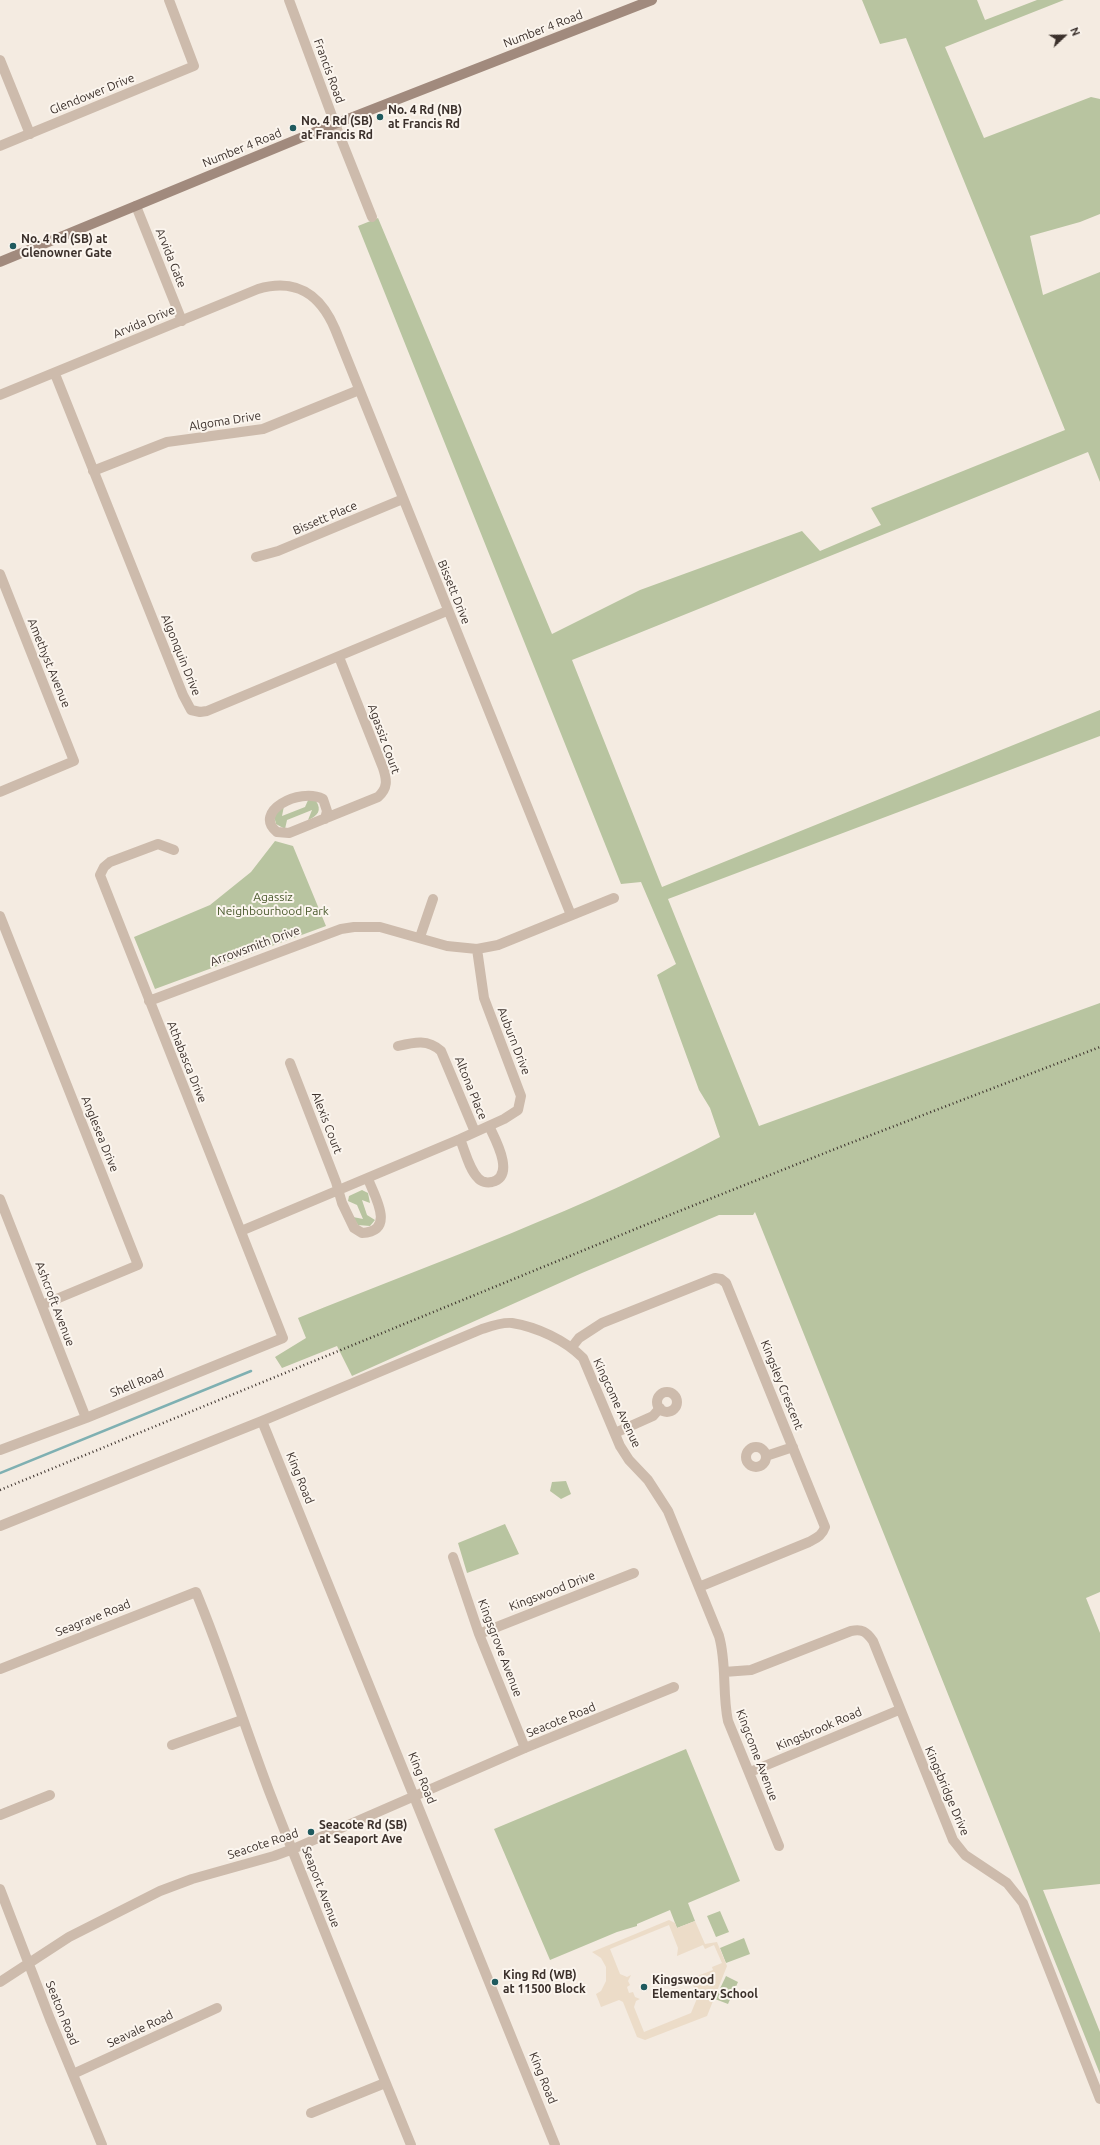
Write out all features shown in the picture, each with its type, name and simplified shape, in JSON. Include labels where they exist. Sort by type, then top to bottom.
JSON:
[{"type":"main road","name":"Number 4 Road","points":[[0,262],[335,124],[652,0]]},
{"type":"street","name":"Glendower Drive","points":[[0,146],[194,66],[169,0]]},
{"type":"street","name":"Francis Road","points":[[289,0],[335,124],[372,217]]},
{"type":"street","points":[[0,60],[30,134]]},
{"type":"street","name":"Arvida Gate","points":[[136,206],[182,321]]},
{"type":"street","name":"Arvida Drive","points":[[0,395],[270,286],[286,285],[301,289]]},
{"type":"street","name":"Bissett Drive","points":[[301,289],[316,300],[329,315],[570,915]]},
{"type":"street","name":"Algonquin Drive","points":[[55,374],[183,695],[191,710],[200,712],[207,711],[339,657],[447,610]]},
{"type":"street","name":"Algoma Drive","points":[[93,470],[166,442],[263,429],[359,390]]},
{"type":"street","name":"Bissett Place","points":[[256,557],[278,551],[403,499]]},
{"type":"street","name":"Amethyst Avenue","points":[[0,574],[74,761],[0,792]]},
{"type":"street","name":"Agassiz Court","points":[[325,819],[327,812],[322,799],[306,795],[281,804],[272,812],[270,819],[274,829],[286,834],[325,819],[378,797],[385,789],[386,782],[339,657]]},
{"type":"street","name":"Athabasca Drive","points":[[174,850],[158,844],[110,862],[100,871],[102,881],[283,1338]]},
{"type":"street","name":"Arrowsmith Drive","points":[[149,1001],[341,929],[354,926],[380,927],[420,937],[447,946],[477,949],[498,945],[614,898]]},
{"type":"street","points":[[420,937],[433,899]]},
{"type":"street","name":"Anglesea Drive","points":[[1,919],[138,1265],[42,1305]]},
{"type":"street","name":"Auburn Drive","points":[[241,1231],[368,1179],[460,1139],[513,1114],[520,1106],[521,1096],[484,998],[477,949]]},
{"type":"street","name":"Altona Place","points":[[398,1046],[419,1041],[430,1044],[441,1051],[475,1132]]},
{"type":"street","name":"Alexis Court","points":[[290,1064],[339,1191]]},
{"type":"street","points":[[460,1139],[478,1179],[486,1183],[496,1181],[502,1174],[504,1165],[489,1126]]},
{"type":"street","points":[[339,1191],[342,1203],[354,1228],[362,1233],[371,1232],[380,1224],[381,1214],[368,1179]]},
{"type":"street","name":"Ashcroft Avenue","points":[[0,1199],[86,1418]]},
{"type":"street","name":"Kingsley Crescent","points":[[572,1347],[579,1338],[602,1323],[714,1278],[721,1279],[729,1289],[825,1527],[823,1532],[809,1542],[699,1587]]},
{"type":"street","name":"Kingcome Avenue","points":[[262,1421],[497,1324],[511,1323],[529,1327],[572,1347],[582,1358],[591,1374],[614,1433],[629,1460],[648,1480],[668,1511],[719,1636],[723,1652],[724,1701],[728,1721],[779,1846]]},
{"type":"street","name":"Shell Road","points":[[0,1450],[86,1418],[283,1338]]},
{"type":"street","points":[[614,1433],[653,1416],[660,1408]]},
{"type":"street","points":[[0,1526],[262,1421]]},
{"type":"street","name":"King Road","points":[[262,1421],[416,1796],[555,2145]]},
{"type":"street","points":[[766,1456],[793,1447]]},
{"type":"street","name":"Kingsgrove Avenue","points":[[453,1557],[479,1634],[525,1748]]},
{"type":"street","name":"Kingswood Drive","points":[[479,1634],[634,1573]]},
{"type":"street","name":"Seagrave Road","points":[[0,1669],[196,1592]]},
{"type":"street","name":"Seaport Avenue","points":[[196,1592],[219,1647],[242,1720],[385,2083],[412,2145]]},
{"type":"street","name":"Kingsbridge Drive","points":[[724,1672],[751,1670],[851,1631],[859,1630],[867,1632],[873,1640],[899,1710],[957,1848],[1007,1883],[1024,1903],[1100,2098]]},
{"type":"street","name":"Seacote Road","points":[[0,1982],[69,1937],[160,1890],[293,1849],[525,1748],[674,1687]]},
{"type":"street","name":"Kingsbrook Road","points":[[750,1772],[899,1710]]},
{"type":"street","points":[[172,1745],[242,1720]]},
{"type":"street","points":[[0,1815],[50,1794]]},
{"type":"street","name":"Seaton Road","points":[[0,1889],[28,1964],[102,2145]]},
{"type":"street","name":"Seavale Road","points":[[73,2074],[217,2008]]},
{"type":"street","points":[[311,2113],[385,2083]]},
{"type":"green space","points":[[862,0],[977,0],[985,20],[1037,0],[1064,0],[945,47],[984,138],[1091,97],[1100,99],[1100,214],[1080,222],[1030,236],[1043,295],[1100,272],[1100,482],[1088,452],[572,660],[662,887],[1100,710],[1100,736],[668,899],[759,1126],[1100,1003],[1100,1592],[1086,1598],[1100,1633],[1100,1884],[1043,1890],[1100,2032],[1100,2074],[755,1212],[753,1215],[719,1215],[582,1273],[352,1376],[337,1346],[282,1368],[275,1357],[306,1338],[298,1318],[458,1255],[564,1211],[617,1188],[720,1137],[710,1108],[699,1090],[657,975],[676,964],[641,882],[621,884],[358,226],[378,218],[552,634],[640,590],[802,531],[820,551],[881,525],[871,508],[1065,430],[906,38],[880,44]]},
{"type":"green space","points":[[309,798],[316,801],[318,804],[319,810],[317,815],[308,820],[312,810],[287,820],[285,829],[276,824],[274,816],[284,806],[282,816],[305,807]]},
{"type":"green space","name":"Agassiz Neighbourhood Park","points":[[275,841],[293,846],[326,926],[155,989],[134,937],[210,905],[251,872]]},
{"type":"green space","points":[[362,1190],[368,1193],[370,1203],[362,1200],[367,1215],[375,1220],[370,1226],[358,1225],[353,1217],[363,1219],[357,1205],[348,1201],[349,1196]]},
{"type":"green space","points":[[566,1481],[571,1494],[561,1499],[550,1491],[552,1482]]},
{"type":"green space","points":[[505,1524],[519,1554],[467,1573],[458,1543]]},
{"type":"green space","points":[[686,1749],[740,1881],[688,1903],[695,1921],[677,1928],[670,1910],[637,1924],[637,1926],[617,1932],[550,1960],[494,1829]]},
{"type":"green space","points":[[720,1911],[729,1932],[716,1937],[707,1916]]},
{"type":"green space","points":[[744,1938],[750,1954],[726,1963],[720,1948]]},
{"type":"green space","points":[[726,1976],[738,1982],[728,2004],[715,1999]]},
{"type":"shaded area","points":[[669,1920],[675,1923],[677,1928],[695,1921],[705,1944],[717,1942],[727,1966],[707,2016],[645,2040],[637,2037],[623,2002],[619,2000],[601,2007],[596,1994],[601,1991],[606,1981],[606,1967],[601,1958],[592,1952]],"holes":[[[669,1925],[678,1948],[677,1956],[703,1945],[705,1949],[714,1945],[722,1963],[712,1967],[713,1970],[687,1980],[692,1983],[698,1996],[691,2013],[644,2032],[634,2007],[636,2001],[640,1999],[635,1997],[633,1992],[629,1993],[627,1987],[630,1985],[628,1981],[631,1975],[627,1977],[620,1974],[610,1949]]]},
{"type":"waterway","points":[[0,1473],[251,1371]]},
{"type":"railway","points":[[0,1490],[672,1214],[840,1147],[1100,1047]]},
{"type":"place","name":"No. 4 Rd (NB) at Francis Rd","points":[[380,117]]},
{"type":"place","name":"No. 4 Rd (SB) at Francis Rd","points":[[293,128]]},
{"type":"place","name":"No. 4 Rd (SB) at Glenowner Gate","points":[[13,246]]},
{"type":"place","name":"Seacote Rd (SB) at Seaport Ave","points":[[311,1832]]},
{"type":"place","name":"King Rd (WB) at 11500 Block","points":[[495,1982]]},
{"type":"place","name":"Kingswood Elementary School","points":[[644,1987]]}]
